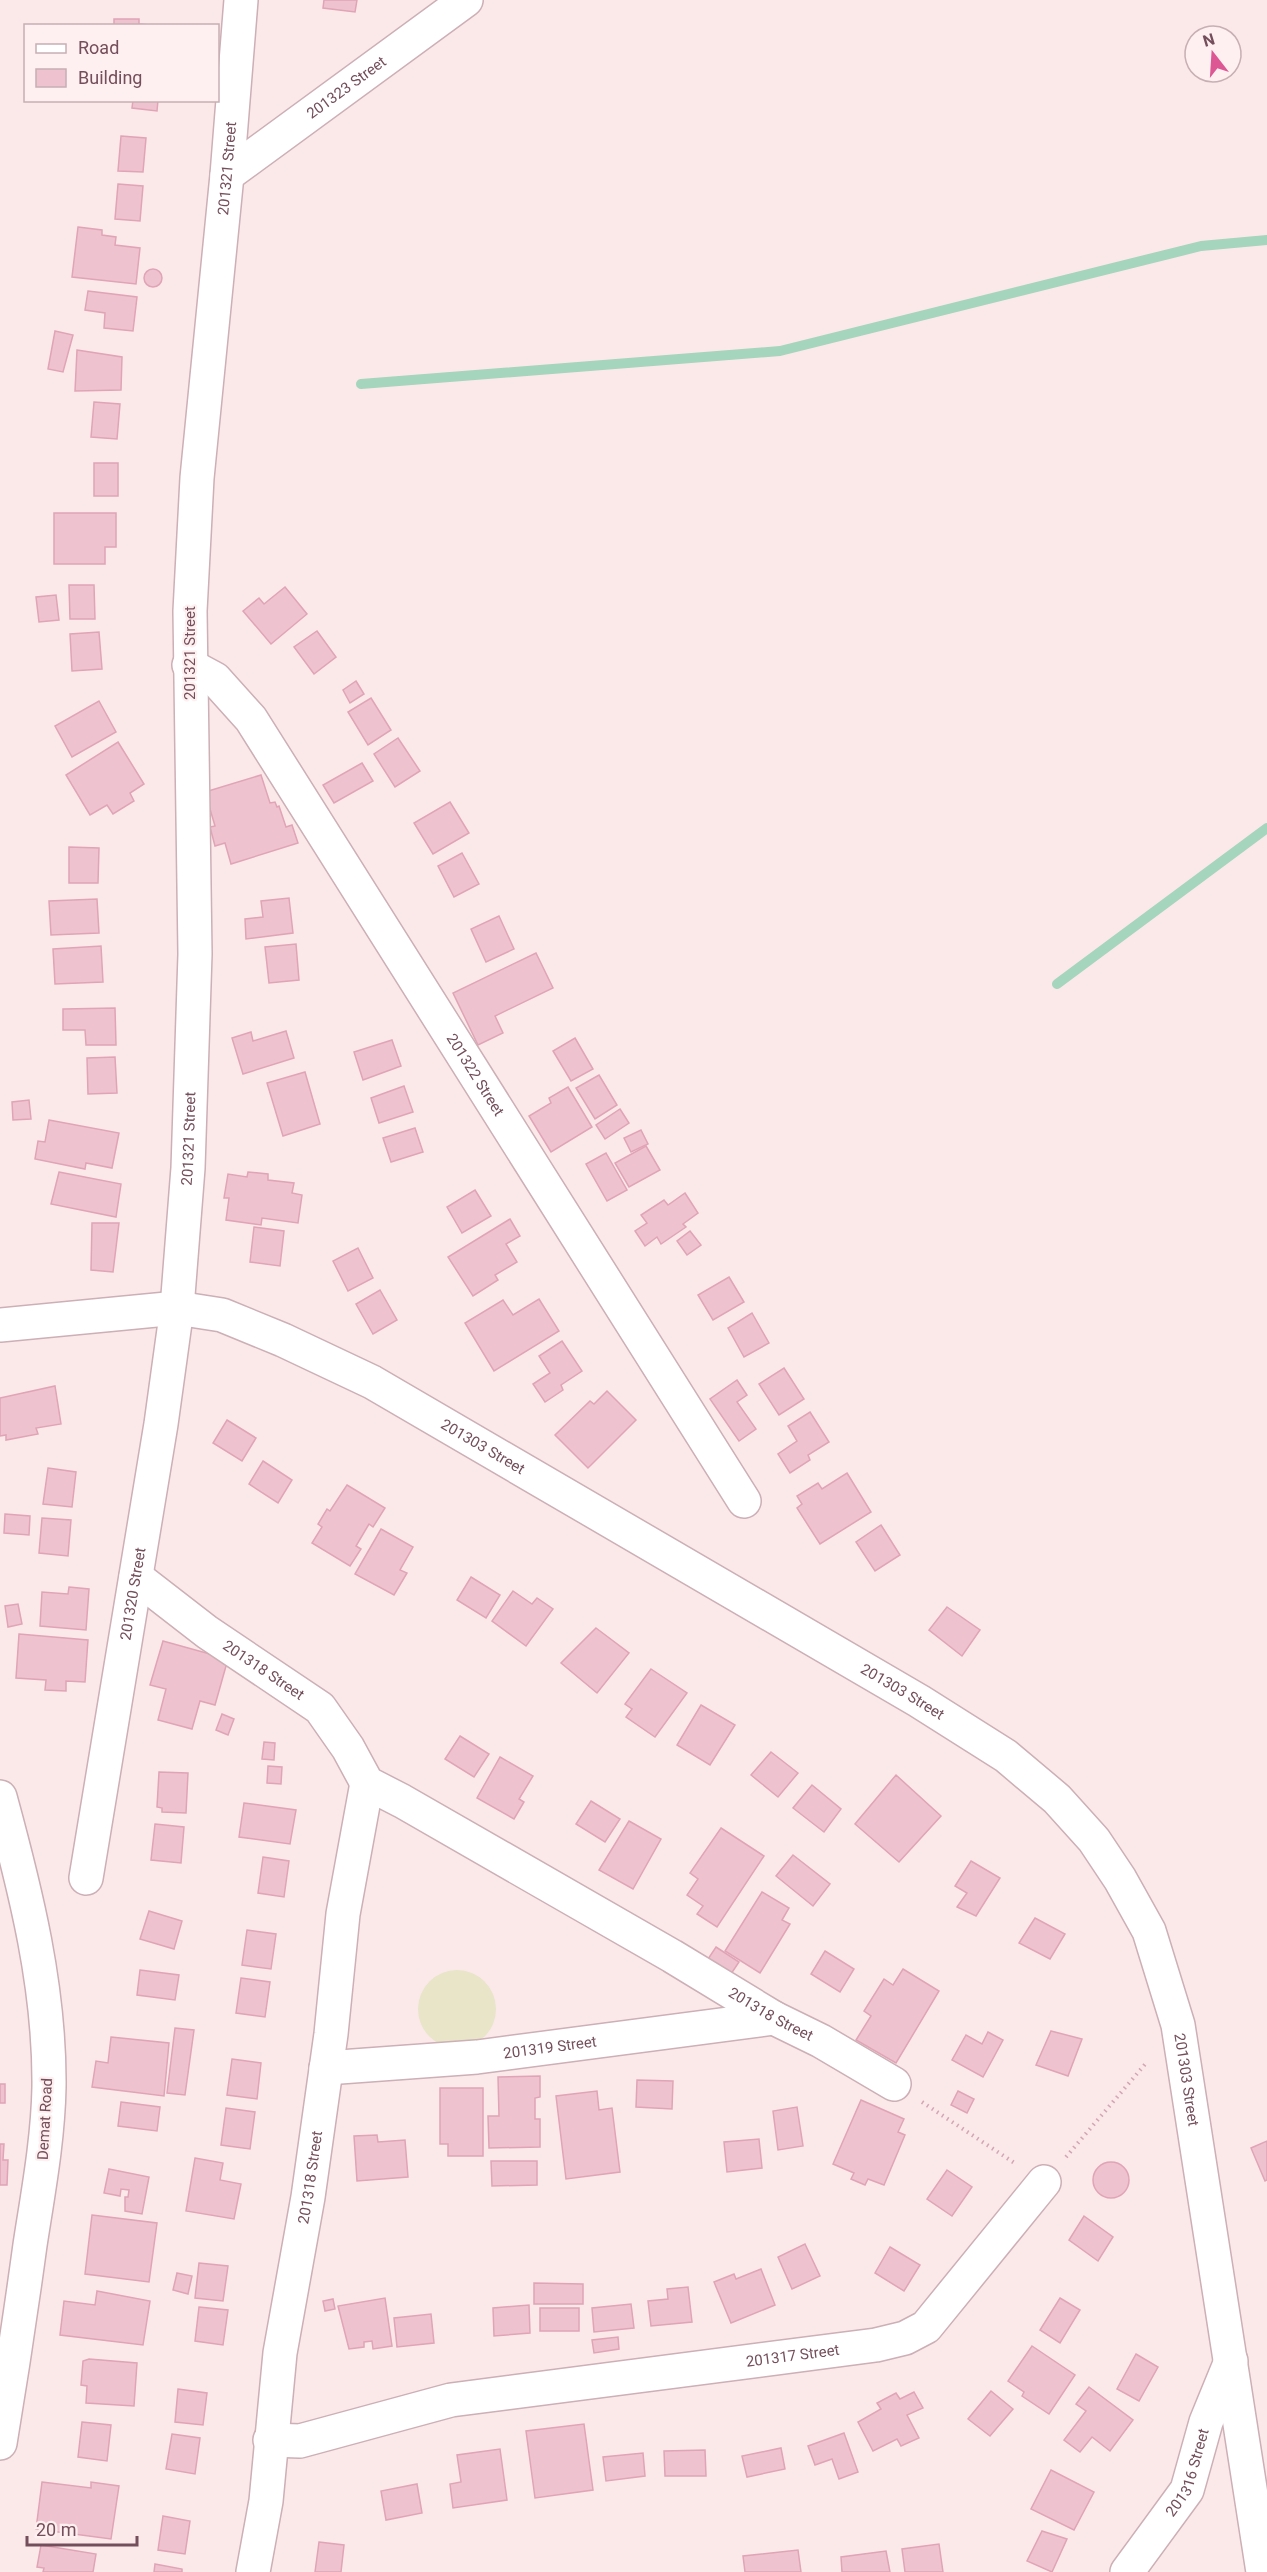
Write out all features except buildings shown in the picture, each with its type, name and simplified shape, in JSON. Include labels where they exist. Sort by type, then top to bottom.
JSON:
[{"type":"street","name":"201321 Street","points":[[177,1308],[188,1168],[195,954],[189,665],[197,478],[227,175],[241,0]]},
{"type":"street","name":"201323 Street","points":[[227,175],[466,0]]},
{"type":"street","name":"201322 Street","points":[[189,665],[215,679],[251,719],[744,1501]]},
{"type":"street","name":"201303 Street","points":[[0,1325],[177,1308],[222,1315],[283,1340],[372,1383],[817,1640],[959,1725],[1006,1756],[1057,1800],[1094,1840],[1120,1879],[1149,1931],[1178,2025],[1263,2572]]},
{"type":"street","name":"201320 Street","points":[[86,1878],[136,1577],[177,1308]]},
{"type":"street","name":"201318 Street","points":[[136,1577],[207,1632],[320,1708],[348,1748],[367,1783],[672,1956],[774,2018],[821,2041],[894,2084]]},
{"type":"street","name":"201318 Street","points":[[253,2572],[266,2501],[280,2353],[308,2197],[326,2068],[343,1914],[367,1783]]},
{"type":"street","name":"Demat Road","points":[[0,1797],[23,1881],[40,1969],[46,2022],[49,2088],[43,2163],[0,2443]]},
{"type":"street","name":"201319 Street","points":[[326,2068],[477,2056],[774,2018]]},
{"type":"street","name":"201317 Street","points":[[270,2440],[300,2441],[451,2400],[835,2352],[905,2338],[926,2327],[1044,2182]]},
{"type":"street","name":"201316 Street","points":[[1127,2572],[1187,2490],[1206,2422],[1231,2361]]},
{"type":"path","points":[[894,2084],[1044,2182],[1178,2025]]},
{"type":"shaded area","points":[[457,1970],[472,1973],[489,1987],[496,2009],[493,2024],[479,2041],[457,2048],[442,2045],[425,2031],[418,2009],[421,1994],[435,1977]]},
{"type":"waterway","points":[[361,384],[780,351],[1201,246],[1267,240]]},
{"type":"waterway","points":[[1057,984],[1267,828]]}]
